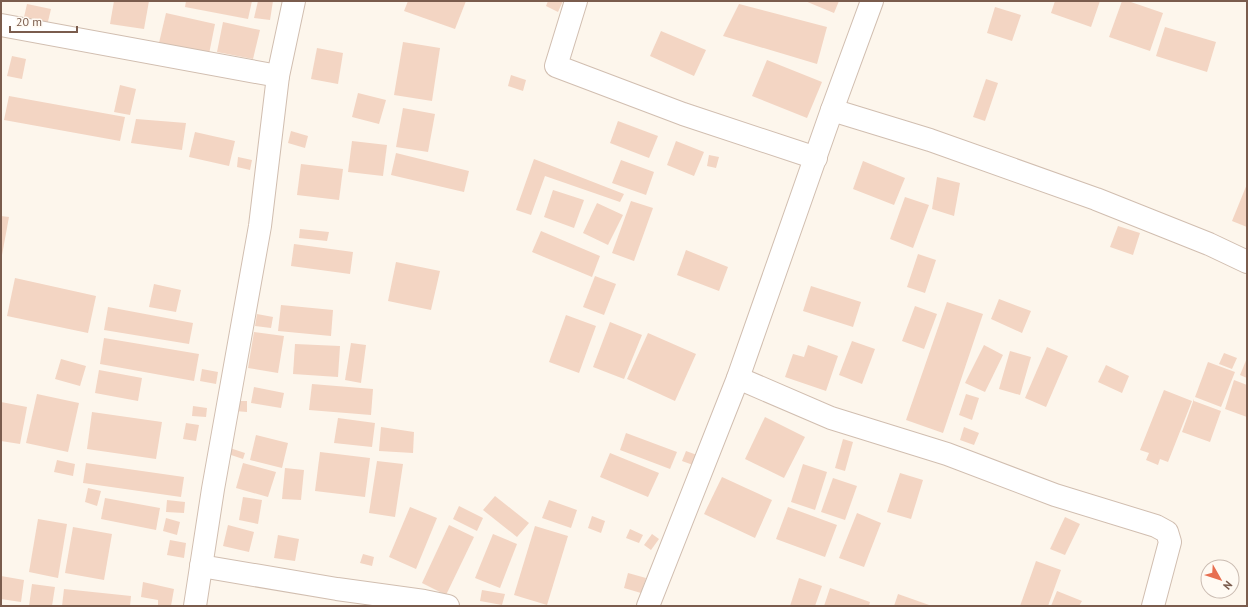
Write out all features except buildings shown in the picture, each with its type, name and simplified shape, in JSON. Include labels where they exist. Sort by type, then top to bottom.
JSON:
[{"type":"street","points":[[194,606],[260,226],[278,76],[294,1]]},
{"type":"street","points":[[576,1],[556,66],[683,114],[816,158]]},
{"type":"street","points":[[648,606],[738,378],[872,1]]},
{"type":"street","points":[[1,25],[278,76]]},
{"type":"street","points":[[832,110],[930,140],[1096,199],[1209,244],[1247,262]]},
{"type":"street","points":[[738,378],[831,418],[947,454],[1055,495],[1156,526],[1167,532],[1170,542],[1153,606]]},
{"type":"street","points":[[201,566],[448,606]]}]
